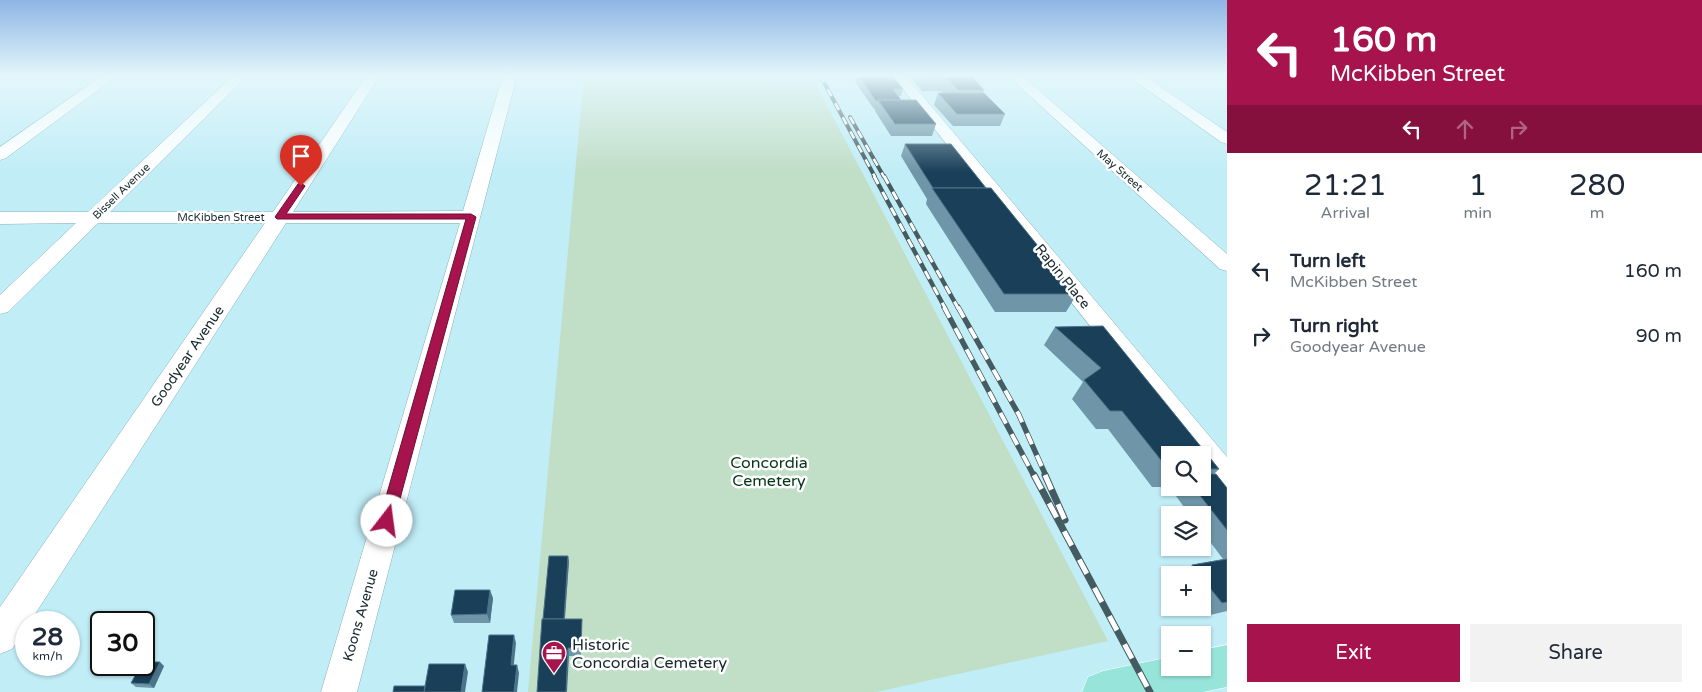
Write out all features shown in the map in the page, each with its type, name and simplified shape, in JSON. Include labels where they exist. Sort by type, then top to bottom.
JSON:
[{"type":"main road","points":[[1125,690],[1227,666]]},
{"type":"street","points":[[0,155],[67,107]]},
{"type":"street","name":"Bissell Avenue","points":[[0,307],[208,107]]},
{"type":"street","name":"Goodyear Avenue","points":[[0,637],[353,107]]},
{"type":"street","name":"Koons Avenue","points":[[339,692],[501,107]]},
{"type":"street","name":"Rapin Place","points":[[924,107],[1227,478]]},
{"type":"street","name":"May Street","points":[[1049,107],[1227,265]]},
{"type":"street","points":[[1180,107],[1227,139]]},
{"type":"street","name":"McKibben Street","points":[[0,218],[471,217]]},
{"type":"green space","name":"Concordia Cemetery","points":[[581,107],[828,107],[1108,641],[876,692],[528,692]]},
{"type":"building","points":[[883,107],[922,107],[936,124],[895,124]]},
{"type":"building","points":[[951,107],[998,107],[1005,114],[957,114]]},
{"type":"building","points":[[905,144],[951,144],[986,188],[933,188]]},
{"type":"building","points":[[932,188],[991,188],[1077,294],[1004,294]]},
{"type":"building","points":[[1103,326],[1200,446],[1161,446],[1161,460],[1122,411],[1110,411],[1084,380],[1101,368],[1055,327]]},
{"type":"building","points":[[1211,459],[1219,469],[1211,469]]},
{"type":"building","points":[[1211,474],[1216,474],[1227,488],[1227,530],[1211,510],[1211,506],[1208,506],[1200,496],[1211,496]]},
{"type":"building","points":[[549,556],[568,556],[564,619],[543,619]]},
{"type":"building","points":[[1227,559],[1227,602],[1222,603],[1211,589],[1211,566],[1192,565]]},
{"type":"building","points":[[455,590],[490,590],[487,614],[451,615]]},
{"type":"building","name":"Historic Concordia Cemetery","points":[[542,619],[582,619],[581,648],[568,648],[566,692],[537,692]]},
{"type":"building","points":[[489,635],[514,635],[511,665],[517,665],[514,692],[482,692]]},
{"type":"building","points":[[155,662],[160,662],[155,672]]},
{"type":"building","points":[[429,664],[465,664],[461,692],[424,692]]},
{"type":"building","points":[[135,676],[153,676],[149,684],[131,683]]},
{"type":"building","points":[[394,686],[425,686],[424,692],[393,692]]},
{"type":"railway","points":[[837,107],[875,177]]},
{"type":"railway","points":[[850,117],[884,177]]},
{"type":"railway","points":[[874,176],[945,308]]},
{"type":"railway","points":[[884,176],[958,308]]},
{"type":"railway","points":[[944,307],[1034,476]]},
{"type":"railway","points":[[958,307],[1019,415],[1046,476]]},
{"type":"railway","points":[[1034,475],[1150,692]]},
{"type":"railway","points":[[1045,475],[1065,520]]},
{"type":"place","name":"Historic Concordia Cemetery","points":[[554,674]]},
{"type":"route","points":[[301,186],[280,217],[471,217],[387,521]]}]
